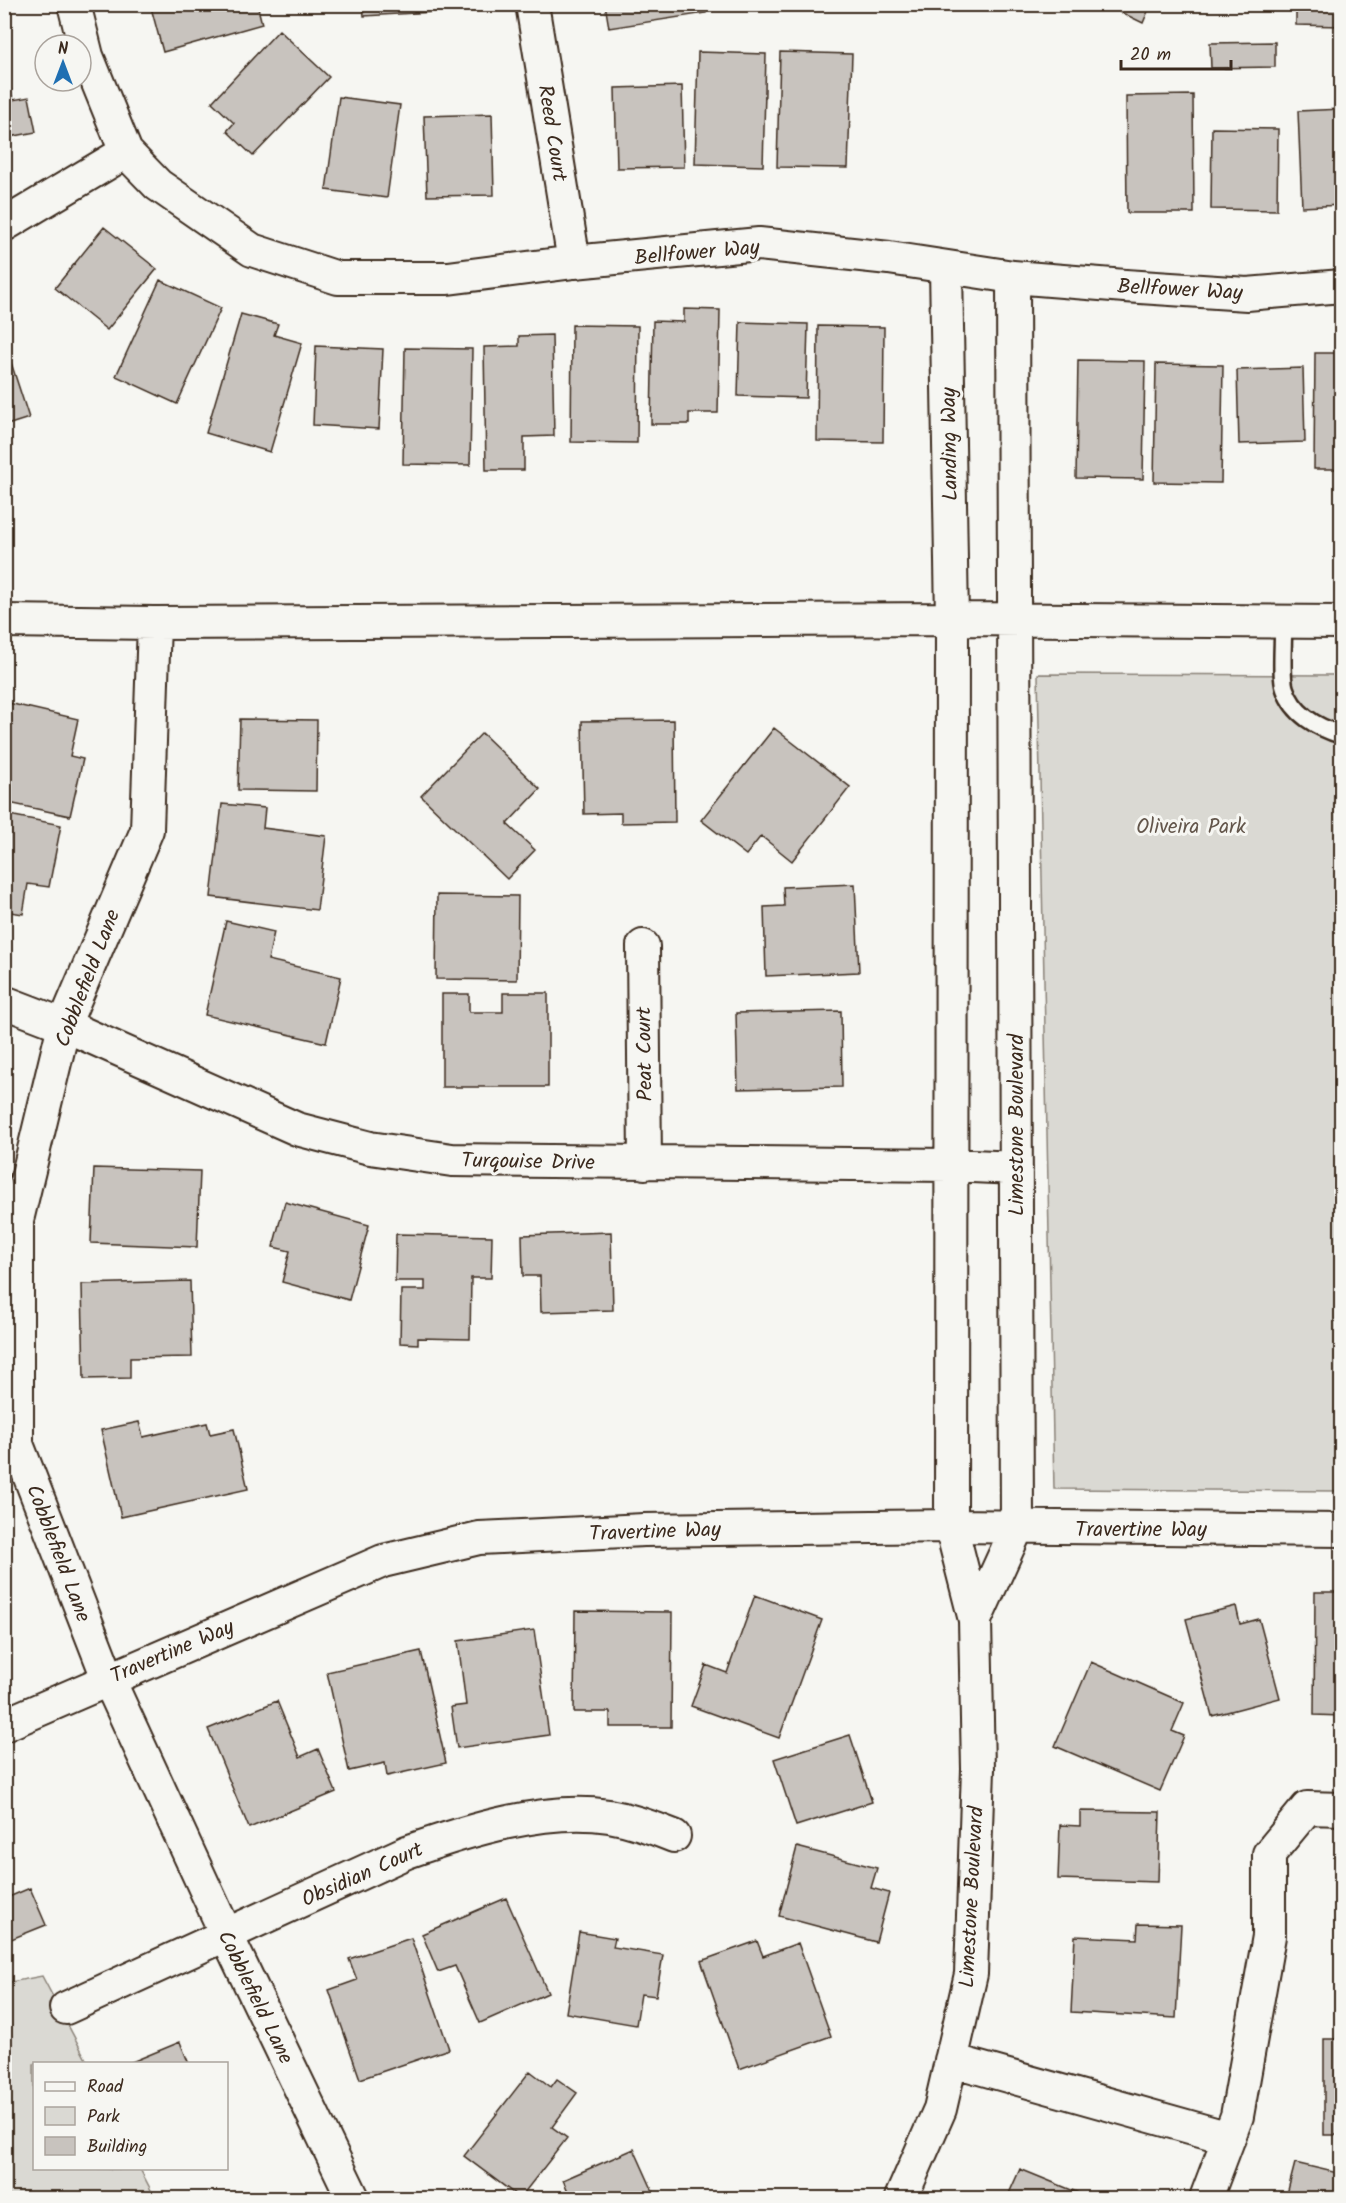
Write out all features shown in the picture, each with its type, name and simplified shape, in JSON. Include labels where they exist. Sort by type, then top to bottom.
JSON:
[{"type":"street","points":[[4,225],[126,152],[87,56],[74,4]]},
{"type":"street","name":"Reed Court","points":[[532,4],[574,262]]},
{"type":"street","name":"Bellfower Way","points":[[126,152],[158,185],[252,250],[338,278],[448,278],[574,262],[759,244],[889,258],[1013,277],[1247,294],[1341,286]]},
{"type":"street","name":"Landing Way","points":[[946,268],[952,619]]},
{"type":"street","points":[[1013,277],[1015,621]]},
{"type":"street","points":[[4,621],[154,623],[952,619],[1341,622]]},
{"type":"street","name":"Limestone Boulevard","points":[[901,2199],[940,2109],[971,1974],[978,1769],[975,1620],[951,1526],[952,619]]},
{"type":"street","name":"Limestone Boulevard","points":[[975,1620],[1017,1528],[1015,621]]},
{"type":"street","name":"Cobblefield Lane","points":[[154,623],[147,830],[64,1025],[17,1221],[17,1444],[108,1678],[227,1936],[353,2199]]},
{"type":"street","name":"Peat Court","points":[[643,946],[645,1163]]},
{"type":"street","name":"Turqouise Drive","points":[[4,1002],[64,1025],[297,1129],[370,1148],[452,1160],[950,1165],[1016,1168]]},
{"type":"street","name":"Travertine Way","points":[[4,1725],[108,1678],[383,1562],[479,1538],[644,1530],[951,1526],[1341,1530]]},
{"type":"street","points":[[1206,2199],[1237,2116],[1269,1936],[1269,1854],[1307,1808],[1341,1809]]},
{"type":"street","name":"Obsidian Court","points":[[66,2008],[407,1852],[462,1833],[529,1819],[569,1815],[606,1815],[641,1823],[674,1836]]},
{"type":"street","points":[[951,2060],[1229,2138]]},
{"type":"lane","points":[[1283,622],[1284,688],[1300,714],[1325,731],[1341,735]]},
{"type":"green space","name":"Oliveira Park","points":[[1038,674],[1341,675],[1341,1491],[1054,1489]]},
{"type":"green space","points":[[42,1976],[87,2062],[33,2062],[33,2170],[141,2170],[155,2198],[5,2198],[5,1983]]},
{"type":"building","points":[[150,4],[257,4],[262,24],[163,52]]},
{"type":"building","points":[[363,4],[466,4],[467,10],[364,16]]},
{"type":"building","points":[[605,4],[704,4],[706,13],[609,28]]},
{"type":"building","points":[[1104,4],[1151,4],[1143,23]]},
{"type":"building","points":[[1296,4],[1342,4],[1342,26],[1296,25]]},
{"type":"building","points":[[279,30],[329,77],[253,156],[227,131],[234,123],[212,102]]},
{"type":"building","points":[[1275,42],[1275,67],[1211,68],[1210,43]]},
{"type":"building","points":[[698,52],[766,54],[763,166],[695,164]]},
{"type":"building","points":[[780,52],[852,54],[848,168],[777,167]]},
{"type":"building","points":[[4,71],[7,71],[13,100],[29,97],[36,132],[4,138]]},
{"type":"building","points":[[682,86],[684,167],[617,168],[615,88]]},
{"type":"building","points":[[1193,95],[1194,213],[1127,213],[1126,96]]},
{"type":"building","points":[[339,97],[400,105],[387,198],[326,190]]},
{"type":"building","points":[[1342,109],[1342,205],[1302,207],[1298,111]]},
{"type":"building","points":[[492,114],[494,195],[427,196],[424,116]]},
{"type":"building","points":[[1212,128],[1278,129],[1277,210],[1211,209]]},
{"type":"building","points":[[104,227],[157,269],[107,330],[55,288]]},
{"type":"building","points":[[160,280],[221,308],[177,404],[116,376]]},
{"type":"building","points":[[684,309],[720,310],[718,413],[689,413],[689,424],[651,424],[653,321],[684,322]]},
{"type":"building","points":[[241,314],[278,324],[274,335],[302,343],[270,452],[206,433]]},
{"type":"building","points":[[740,322],[808,324],[806,398],[738,396]]},
{"type":"building","points":[[572,325],[638,326],[637,443],[571,442]]},
{"type":"building","points":[[818,326],[884,327],[883,442],[817,441]]},
{"type":"building","points":[[552,335],[554,436],[524,437],[524,470],[486,470],[484,347],[519,346],[519,336]]},
{"type":"building","points":[[4,341],[29,418],[4,426]]},
{"type":"building","points":[[316,346],[383,349],[379,429],[313,425]]},
{"type":"building","points":[[405,348],[472,349],[470,465],[403,464]]},
{"type":"building","points":[[1315,353],[1342,353],[1342,469],[1314,469]]},
{"type":"building","points":[[1078,360],[1145,361],[1143,479],[1076,478]]},
{"type":"building","points":[[1156,364],[1223,365],[1221,483],[1154,482]]},
{"type":"building","points":[[1303,368],[1305,442],[1239,444],[1237,370]]},
{"type":"building","points":[[4,702],[78,719],[70,756],[83,759],[70,816],[4,802]]},
{"type":"building","points":[[240,719],[317,720],[316,791],[238,790]]},
{"type":"building","points":[[674,720],[675,822],[621,823],[621,813],[584,814],[582,721]]},
{"type":"building","points":[[774,728],[850,787],[792,861],[761,836],[746,855],[701,820]]},
{"type":"building","points":[[482,733],[540,789],[507,824],[535,850],[507,879],[421,796]]},
{"type":"building","points":[[222,804],[265,808],[263,828],[326,836],[317,910],[211,897]]},
{"type":"building","points":[[4,814],[61,825],[49,887],[28,884],[23,914],[4,911]]},
{"type":"building","points":[[855,884],[859,972],[766,976],[764,907],[784,906],[783,887]]},
{"type":"building","points":[[437,895],[518,896],[517,980],[436,979]]},
{"type":"building","points":[[226,921],[274,932],[268,960],[341,977],[326,1043],[205,1015]]},
{"type":"building","points":[[503,993],[548,993],[548,1087],[442,1087],[442,994],[469,994],[469,1012],[503,1012]]},
{"type":"building","points":[[841,1011],[842,1087],[738,1089],[736,1013]]},
{"type":"building","points":[[94,1168],[200,1171],[197,1247],[91,1243]]},
{"type":"building","points":[[285,1202],[369,1225],[349,1300],[282,1282],[290,1251],[273,1247]]},
{"type":"building","points":[[611,1232],[613,1310],[541,1312],[540,1276],[523,1276],[522,1235]]},
{"type":"building","points":[[396,1234],[492,1236],[491,1278],[471,1278],[470,1339],[418,1338],[418,1344],[400,1343],[401,1290],[425,1290],[425,1281],[395,1281]]},
{"type":"building","points":[[190,1281],[192,1357],[130,1358],[130,1378],[84,1379],[82,1284]]},
{"type":"building","points":[[139,1422],[143,1437],[207,1423],[210,1434],[234,1429],[248,1489],[121,1517],[101,1430]]},
{"type":"building","points":[[1315,1592],[1342,1592],[1342,1716],[1314,1715]]},
{"type":"building","points":[[755,1595],[822,1620],[779,1738],[691,1706],[706,1665],[727,1673]]},
{"type":"building","points":[[1236,1606],[1240,1624],[1259,1619],[1280,1698],[1212,1716],[1186,1619]]},
{"type":"building","points":[[575,1611],[672,1612],[671,1727],[610,1727],[610,1712],[574,1712]]},
{"type":"building","points":[[534,1630],[549,1735],[457,1748],[451,1707],[466,1705],[458,1641]]},
{"type":"building","points":[[421,1651],[446,1763],[387,1776],[385,1763],[349,1771],[327,1672]]},
{"type":"building","points":[[1091,1662],[1184,1703],[1172,1731],[1184,1736],[1160,1791],[1055,1746]]},
{"type":"building","points":[[277,1701],[300,1757],[318,1749],[336,1792],[249,1828],[208,1729]]},
{"type":"building","points":[[850,1735],[872,1802],[796,1826],[774,1759]]},
{"type":"building","points":[[1080,1811],[1160,1812],[1158,1882],[1058,1879],[1060,1825],[1080,1826]]},
{"type":"building","points":[[797,1847],[877,1868],[871,1888],[889,1893],[876,1942],[779,1916]]},
{"type":"building","points":[[30,1888],[46,1925],[4,1942],[4,1899]]},
{"type":"building","points":[[1340,1896],[1342,1896],[1341,2019]]},
{"type":"building","points":[[506,1898],[548,1993],[480,2023],[455,1966],[438,1972],[422,1934]]},
{"type":"building","points":[[1138,1924],[1181,1925],[1176,2018],[1071,2012],[1075,1936],[1137,1939]]},
{"type":"building","points":[[579,1932],[615,1938],[613,1947],[663,1955],[656,1996],[641,1994],[636,2025],[566,2013]]},
{"type":"building","points":[[411,1938],[449,2049],[360,2079],[329,1990],[357,1980],[349,1959]]},
{"type":"building","points":[[757,1941],[763,1956],[798,1943],[831,2036],[739,2069],[701,1961]]},
{"type":"building","points":[[1324,2039],[1342,2039],[1342,2135],[1324,2135]]},
{"type":"building","points":[[180,2042],[188,2062],[132,2062]]},
{"type":"building","points":[[530,2071],[551,2087],[557,2079],[577,2093],[552,2127],[567,2138],[520,2198],[464,2156]]},
{"type":"building","points":[[634,2149],[656,2198],[571,2198],[563,2180]]},
{"type":"building","points":[[1295,2163],[1342,2174],[1342,2198],[1286,2198]]},
{"type":"building","points":[[1020,2169],[1091,2198],[1007,2198]]}]
